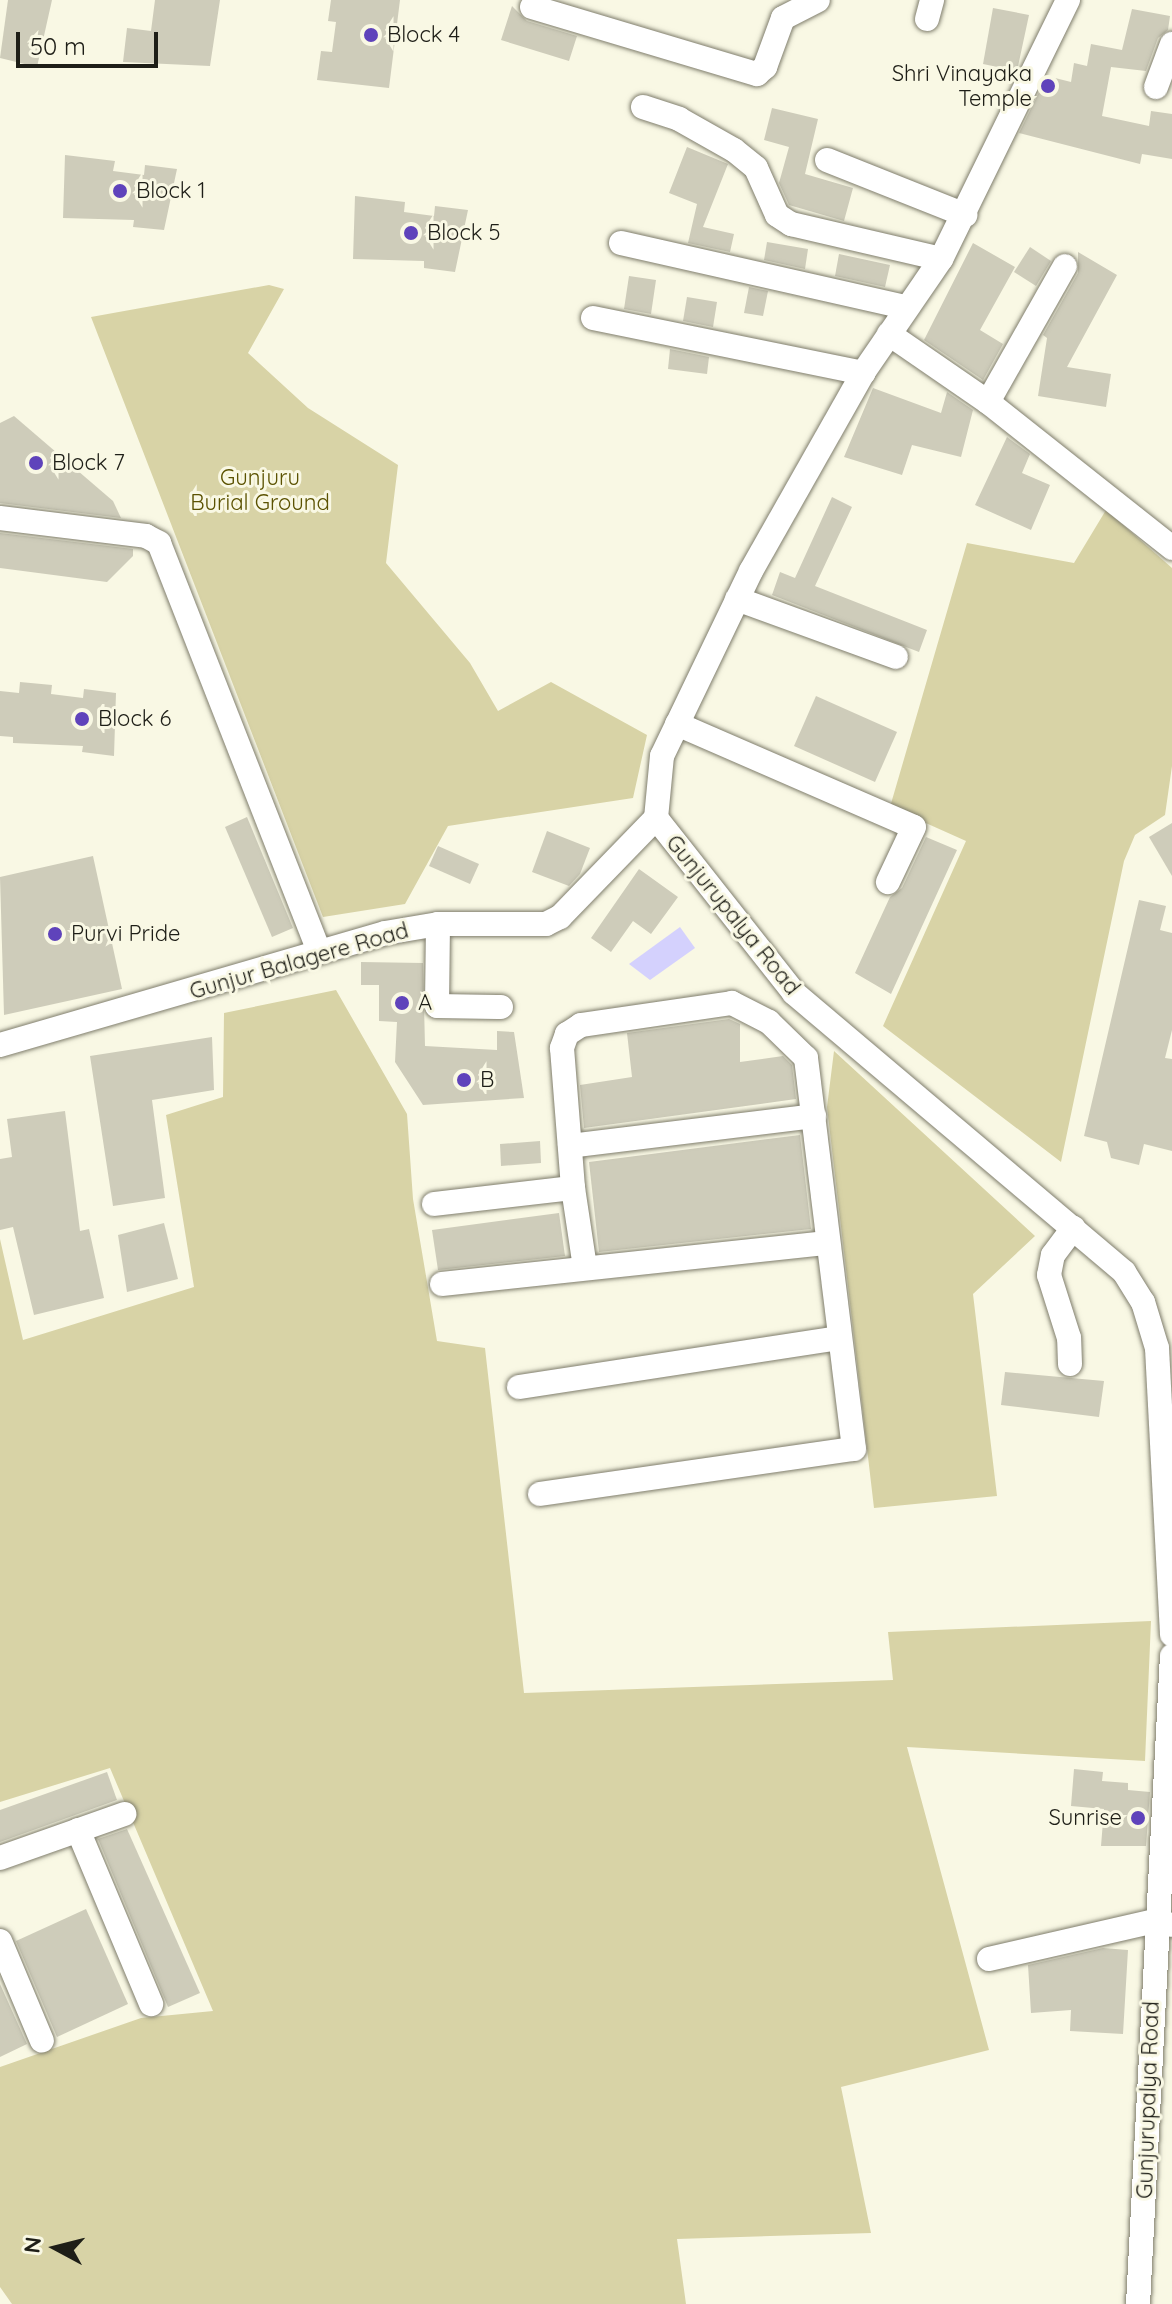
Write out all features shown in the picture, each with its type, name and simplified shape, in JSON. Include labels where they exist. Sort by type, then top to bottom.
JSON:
[{"type":"street","points":[[532,7],[757,74],[765,67],[783,18],[818,0]]},
{"type":"street","name":"Gunjurupalya Road","points":[[1068,0],[941,259],[863,373],[737,599],[677,724],[655,786],[656,818],[794,993],[1124,1272],[1154,1332],[1172,1635]]},
{"type":"street","points":[[1156,87],[1172,44]]},
{"type":"street","points":[[643,107],[679,119],[734,150],[756,168],[777,215],[791,224],[941,259]]},
{"type":"street","points":[[827,160],[965,215]]},
{"type":"street","points":[[621,243],[906,307]]},
{"type":"street","points":[[988,402],[1065,266]]},
{"type":"street","points":[[593,318],[863,373]]},
{"type":"street","points":[[889,334],[988,402],[1172,548]]},
{"type":"street","points":[[0,518],[146,536],[159,543],[319,952]]},
{"type":"street","points":[[737,599],[896,657]]},
{"type":"street","points":[[677,724],[914,827],[888,882]]},
{"type":"street","name":"Gunjur Balagere Road","points":[[0,1045],[319,952],[438,924],[546,924],[560,917],[656,818]]},
{"type":"street","points":[[438,924],[437,1006],[501,1007]]},
{"type":"street","points":[[769,1022],[794,993]]},
{"type":"street","points":[[540,1494],[854,1449],[806,1058],[769,1022],[732,1003],[581,1025],[567,1034],[562,1048],[573,1188],[585,1267]]},
{"type":"street","points":[[570,1146],[814,1116]]},
{"type":"street","points":[[434,1204],[573,1188]]},
{"type":"street","points":[[1070,1364],[1069,1338],[1049,1275],[1053,1255],[1073,1228]]},
{"type":"street","points":[[442,1284],[827,1243]]},
{"type":"street","points":[[519,1387],[839,1338]]},
{"type":"street","name":"Gunjurupalya Road","points":[[1138,2304],[1163,1923],[1172,1656]]},
{"type":"street","points":[[0,1858],[124,1814]]},
{"type":"street","points":[[78,1830],[151,2004]]},
{"type":"street","points":[[989,1959],[1163,1923]]},
{"type":"street","points":[[0,1941],[42,2041]]},
{"type":"green space","name":"Gunjuru Burial Ground","points":[[269,285],[284,289],[248,353],[308,408],[398,465],[386,563],[470,663],[498,711],[551,682],[647,735],[633,798],[448,826],[405,904],[323,917],[91,317]]},
{"type":"green space","points":[[1106,510],[1172,568],[1172,766],[1165,815],[1135,835],[1124,861],[1061,1162],[883,1026],[966,841],[890,807],[967,543],[1074,563]]},
{"type":"green space","points":[[336,990],[407,1114],[413,1199],[437,1341],[485,1348],[524,1693],[893,1680],[888,1632],[1151,1621],[1145,1761],[907,1747],[989,2050],[841,2087],[871,2233],[677,2239],[686,2304],[12,2304],[0,2287],[0,2067],[141,2018],[213,2011],[110,1768],[0,1802],[0,1239],[23,1340],[194,1287],[166,1115],[223,1097],[224,1013]]},
{"type":"green space","points":[[834,1051],[1035,1236],[973,1294],[997,1496],[874,1508],[827,1107]]},
{"type":"water","points":[[680,927],[695,948],[650,980],[629,964]]},
{"type":"building","points":[[8,0],[52,0],[37,67],[0,58]]},
{"type":"building","points":[[155,0],[220,0],[210,66],[123,62],[127,28],[151,31]]},
{"type":"building","name":"Block 4","points":[[331,0],[400,0],[389,88],[317,80],[321,51],[332,52],[336,22],[328,21]]},
{"type":"building","points":[[512,6],[527,21],[577,36],[569,61],[501,40]]},
{"type":"building","points":[[993,8],[1029,15],[1017,71],[983,64]]},
{"type":"building","points":[[1132,9],[1170,16],[1168,30],[1158,38],[1146,71],[1111,67],[1102,116],[1149,126],[1151,111],[1172,114],[1172,159],[1142,154],[1140,164],[1019,133],[1047,76],[1071,82],[1074,63],[1087,66],[1091,44],[1122,50]]},
{"type":"building","points":[[772,108],[818,119],[805,174],[853,188],[844,221],[789,205],[779,183],[789,147],[764,140]]},
{"type":"building","points":[[687,147],[728,164],[703,227],[734,234],[730,252],[688,243],[697,204],[669,193]]},
{"type":"building","name":"Block 1","points":[[65,155],[115,161],[113,171],[144,175],[145,165],[177,169],[164,230],[133,227],[134,220],[63,218]]},
{"type":"building","name":"Block 5","points":[[355,196],[405,202],[404,212],[434,216],[435,206],[468,210],[455,272],[424,268],[424,261],[353,259]]},
{"type":"building","points":[[767,242],[808,249],[805,269],[764,260]]},
{"type":"building","points":[[973,243],[1015,267],[980,330],[1003,344],[983,380],[924,340]]},
{"type":"building","points":[[1030,247],[1051,261],[1036,286],[1014,272]]},
{"type":"building","points":[[1078,252],[1117,275],[1067,367],[1111,374],[1106,407],[1038,396],[1047,338],[1043,335],[1078,273]]},
{"type":"building","points":[[839,254],[890,265],[885,287],[835,276]]},
{"type":"building","points":[[629,276],[656,280],[651,314],[624,309]]},
{"type":"building","points":[[749,287],[768,291],[763,316],[744,313]]},
{"type":"building","points":[[687,297],[717,302],[713,327],[683,321]]},
{"type":"building","points":[[670,349],[709,357],[707,374],[668,369]]},
{"type":"building","points":[[873,388],[941,413],[947,392],[973,410],[961,457],[912,445],[902,475],[844,457]]},
{"type":"building","points":[[14,416],[113,501],[121,518],[0,503],[0,423]]},
{"type":"building","points":[[1007,437],[1030,454],[1022,473],[1050,485],[1031,530],[975,505]]},
{"type":"building","points":[[832,497],[852,507],[815,586],[927,630],[919,652],[772,595],[780,572],[795,578]]},
{"type":"building","points":[[0,533],[133,549],[133,556],[107,582],[0,568]]},
{"type":"building","name":"Block 6","points":[[20,682],[52,685],[51,694],[83,698],[84,689],[116,693],[114,756],[82,752],[83,746],[13,743],[13,737],[0,736],[0,691],[19,693]]},
{"type":"building","points":[[816,696],[897,732],[875,782],[794,746]]},
{"type":"building","points":[[247,817],[293,928],[272,937],[225,827]]},
{"type":"building","points":[[1172,823],[1172,876],[1149,837]]},
{"type":"building","points":[[547,831],[590,848],[580,874],[569,886],[532,872]]},
{"type":"building","points":[[926,837],[957,850],[891,994],[855,973],[890,897],[902,888]]},
{"type":"building","points":[[438,846],[479,864],[470,884],[429,866]]},
{"type":"building","name":"Purvi Pride","points":[[93,856],[122,989],[4,1015],[0,877]]},
{"type":"building","points":[[639,869],[678,897],[651,934],[633,921],[611,952],[591,938]]},
{"type":"building","points":[[1139,900],[1166,906],[1160,930],[1172,933],[1172,1030],[1165,1058],[1172,1059],[1172,1151],[1144,1144],[1139,1165],[1111,1158],[1107,1142],[1084,1136]]},
{"type":"building","name":"B","points":[[361,962],[423,963],[425,1046],[497,1050],[497,1031],[514,1032],[524,1098],[423,1105],[395,1062],[397,1022],[379,1021],[379,985],[361,985]]},
{"type":"building","points":[[729,1019],[740,1024],[740,1062],[783,1056],[792,1065],[796,1099],[584,1128],[580,1085],[632,1077],[627,1033]]},
{"type":"building","points":[[212,1037],[214,1090],[152,1100],[165,1198],[113,1206],[90,1056]]},
{"type":"building","points":[[65,1111],[80,1231],[89,1229],[104,1298],[34,1315],[13,1227],[0,1230],[0,1159],[12,1157],[7,1119]]},
{"type":"building","points":[[800,1135],[811,1229],[599,1252],[589,1162]]},
{"type":"building","points":[[540,1141],[541,1163],[501,1166],[500,1144]]},
{"type":"building","points":[[559,1213],[565,1256],[438,1270],[432,1230]]},
{"type":"building","points":[[164,1223],[178,1279],[127,1292],[118,1235]]},
{"type":"building","points":[[1005,1372],[1104,1381],[1099,1417],[1001,1405]]},
{"type":"building","points":[[1074,1769],[1103,1772],[1102,1781],[1128,1783],[1128,1790],[1150,1792],[1146,1846],[1101,1846],[1104,1809],[1071,1806]]},
{"type":"building","points":[[107,1772],[117,1800],[0,1842],[0,1810]]},
{"type":"building","points":[[127,1829],[200,1993],[168,2007],[98,1839]]},
{"type":"building","points":[[86,1909],[128,2004],[57,2037],[16,1941]]},
{"type":"building","points":[[1103,1948],[1128,1950],[1123,2034],[1070,2031],[1071,2010],[1031,2013],[1028,1965]]},
{"type":"building","points":[[0,1984],[27,2044],[0,2057]]},
{"type":"place","name":"Block 4","points":[[371,35]]},
{"type":"place","name":"Shri Vinayaka Temple","points":[[1048,86]]},
{"type":"place","name":"Block 1","points":[[120,191]]},
{"type":"place","name":"Block 5","points":[[411,233]]},
{"type":"place","name":"Block 7","points":[[36,463]]},
{"type":"place","name":"Block 6","points":[[82,719]]},
{"type":"place","name":"Purvi Pride","points":[[55,934]]},
{"type":"place","name":"A","points":[[402,1003]]},
{"type":"place","name":"B","points":[[464,1080]]},
{"type":"place","name":"Sunrise","points":[[1138,1818]]}]
